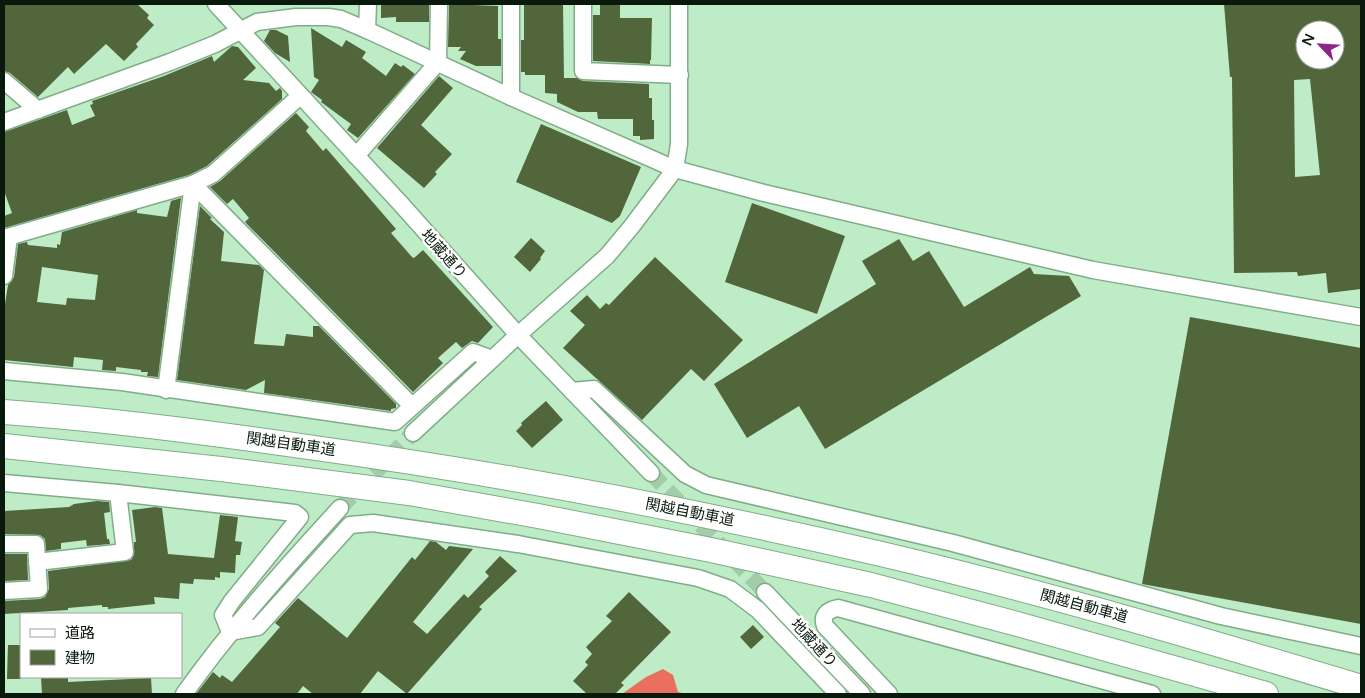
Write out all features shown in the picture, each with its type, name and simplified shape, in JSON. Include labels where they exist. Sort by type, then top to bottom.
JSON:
[{"type":"highway","name":"関越自動車道","points":[[4,412],[40,414],[228,435],[414,462],[528,480],[716,517],[880,554],[1032,592],[1361,687]]},
{"type":"highway","points":[[4,446],[212,468],[409,493],[615,531],[871,585],[1266,694]]},
{"type":"highway","points":[[1181,634],[1361,672]]},
{"type":"street","points":[[367,30],[368,4]]},
{"type":"street","points":[[356,156],[438,62],[439,4]]},
{"type":"street","points":[[511,4],[511,97]]},
{"type":"street","points":[[584,4],[582,71],[680,75]]},
{"type":"street","points":[[413,433],[518,335],[607,256],[675,169],[680,144],[679,4]]},
{"type":"street","name":"地蔵通り","points":[[222,7],[240,31],[518,335],[651,473]]},
{"type":"street","points":[[4,122],[170,62],[214,44],[257,22],[290,17],[317,16],[342,19],[511,97],[675,169],[783,198],[1093,270],[1361,317]]},
{"type":"street","points":[[4,81],[38,110]]},
{"type":"street","points":[[4,276],[6,238],[193,184],[213,174],[300,96]]},
{"type":"street","points":[[166,390],[193,184]]},
{"type":"street","points":[[193,184],[412,406]]},
{"type":"street","points":[[4,371],[122,382],[166,390],[254,400],[395,422],[473,352],[492,359]]},
{"type":"street","points":[[572,391],[594,389],[685,474],[706,485],[953,543],[1221,616],[1361,646]]},
{"type":"street","points":[[4,483],[118,493],[295,513],[300,517],[232,600],[223,615],[230,632]]},
{"type":"street","points":[[37,562],[125,552],[118,493]]},
{"type":"street","points":[[184,694],[230,632],[340,508]]},
{"type":"street","points":[[230,632],[258,628],[350,525],[373,523],[518,544],[706,580],[730,590],[758,610],[838,694]]},
{"type":"street","points":[[4,544],[36,544],[39,589],[4,591]]},
{"type":"street","name":"地蔵通り","points":[[765,592],[862,694]]},
{"type":"street","points":[[890,694],[825,626],[824,615],[829,610],[838,608],[1152,694]]},
{"type":"shaded area","points":[[663,669],[673,675],[678,692],[687,694],[622,694],[646,677]]},
{"type":"building","points":[[4,4],[137,4],[149,15],[147,18],[154,25],[136,44],[138,47],[124,61],[106,44],[74,74],[68,67],[38,97],[10,73],[4,71]]},
{"type":"building","points":[[381,4],[429,4],[429,22],[396,22],[396,17],[381,18]]},
{"type":"building","points":[[449,4],[498,6],[498,39],[501,39],[501,66],[476,66],[460,59],[466,51],[458,51],[461,47],[448,47]]},
{"type":"building","points":[[524,4],[563,4],[564,78],[577,78],[583,81],[649,84],[649,98],[652,98],[652,120],[654,120],[654,139],[640,140],[640,136],[633,136],[633,119],[598,119],[597,112],[578,112],[557,102],[557,94],[545,93],[545,75],[525,75],[525,72],[521,72],[521,40],[524,40]]},
{"type":"building","points":[[600,4],[620,4],[620,18],[652,18],[650,64],[593,61],[593,15],[600,15]]},
{"type":"building","points":[[1224,4],[1361,4],[1361,289],[1328,293],[1326,273],[1298,276],[1297,272],[1234,273],[1232,77],[1230,77]],"holes":[[[1310,79],[1320,175],[1295,177],[1294,80]]]},
{"type":"building","points":[[311,28],[342,47],[346,40],[366,52],[362,58],[386,76],[395,63],[401,67],[403,65],[415,74],[358,138],[347,130],[351,124],[321,102],[322,100],[311,92],[319,80],[314,77]]},
{"type":"building","points":[[270,30],[276,30],[288,36],[290,62],[275,53],[264,41]]},
{"type":"building","points":[[232,46],[238,47],[256,68],[243,80],[269,83],[276,91],[280,88],[282,99],[207,166],[189,175],[4,228],[4,216],[12,213],[4,191],[4,132],[67,110],[72,125],[95,116],[90,105],[93,104],[92,101],[164,76],[212,56],[214,62]]},
{"type":"building","points":[[439,76],[453,88],[421,125],[452,154],[435,172],[437,174],[424,188],[377,148]]},
{"type":"building","points":[[296,113],[309,127],[306,131],[323,151],[326,148],[396,229],[391,233],[412,257],[414,258],[423,250],[493,327],[478,343],[472,341],[462,348],[456,342],[438,358],[443,363],[413,392],[245,222],[249,218],[233,199],[227,204],[210,187],[220,181]]},
{"type":"building","points":[[541,124],[641,167],[620,216],[612,223],[516,182]]},
{"type":"building","points":[[181,198],[158,377],[147,376],[148,372],[141,372],[141,370],[116,367],[116,371],[102,370],[103,360],[74,357],[73,367],[4,360],[4,304],[8,285],[14,277],[18,244],[27,242],[28,245],[57,248],[57,244],[60,245],[62,232],[137,210],[137,213],[167,217],[171,201]],"holes":[[[42,267],[98,275],[95,300],[67,298],[66,305],[37,302]]]},
{"type":"building","points":[[752,203],[845,236],[817,314],[725,282]]},
{"type":"building","points":[[200,206],[224,232],[221,261],[259,265],[264,270],[254,344],[284,346],[286,334],[313,337],[313,326],[319,326],[396,404],[396,408],[391,409],[391,411],[264,393],[265,380],[246,390],[177,380]]},
{"type":"building","points":[[531,238],[545,251],[530,272],[514,257]]},
{"type":"building","points":[[899,239],[913,261],[929,251],[964,307],[1030,267],[1034,274],[1069,276],[1081,296],[825,449],[799,406],[747,438],[714,384],[876,284],[862,261]]},
{"type":"building","points":[[655,257],[743,340],[704,381],[691,369],[642,420],[563,348],[585,325],[570,311],[587,295],[600,309],[606,303],[609,305]]},
{"type":"building","points":[[1190,317],[1361,348],[1361,624],[1142,584]]},
{"type":"building","points":[[546,401],[563,420],[532,448],[516,431],[522,425],[521,423]]},
{"type":"building","points":[[97,501],[109,502],[110,512],[104,513],[107,539],[109,539],[110,544],[87,546],[86,540],[61,543],[61,549],[46,551],[45,539],[40,535],[4,534],[4,511],[69,507],[74,504]]},
{"type":"building","points":[[162,508],[168,554],[214,558],[220,515],[238,517],[235,541],[242,542],[240,555],[236,555],[235,573],[220,572],[220,578],[215,577],[215,580],[194,579],[193,584],[180,583],[179,599],[154,597],[155,604],[108,609],[108,607],[102,607],[102,605],[68,608],[68,610],[4,614],[4,601],[40,599],[45,597],[49,589],[48,571],[131,560],[134,555],[134,542],[136,542],[132,510]]},
{"type":"building","points":[[430,541],[436,542],[446,550],[449,546],[473,549],[413,622],[427,634],[464,594],[468,598],[489,576],[485,572],[500,556],[517,571],[479,607],[482,609],[407,694],[378,671],[360,694],[313,694],[303,686],[297,694],[196,694],[213,672],[220,678],[222,675],[232,682],[280,627],[275,623],[298,598],[347,638],[412,557],[415,560]]},
{"type":"building","points":[[4,554],[27,554],[28,580],[4,581]]},
{"type":"building","points":[[629,592],[671,632],[621,683],[624,685],[615,694],[587,694],[573,681],[588,665],[585,662],[592,654],[586,647],[612,621],[606,616]]},
{"type":"building","points":[[753,625],[764,637],[751,649],[740,637]]},
{"type":"building","points":[[8,645],[20,645],[21,679],[7,679]]},
{"type":"building","points":[[41,678],[68,678],[68,682],[151,678],[152,694],[42,694]]},
{"type":"tunnel","points":[[340,508],[413,433]]},
{"type":"tunnel","points":[[651,473],[765,592]]}]
